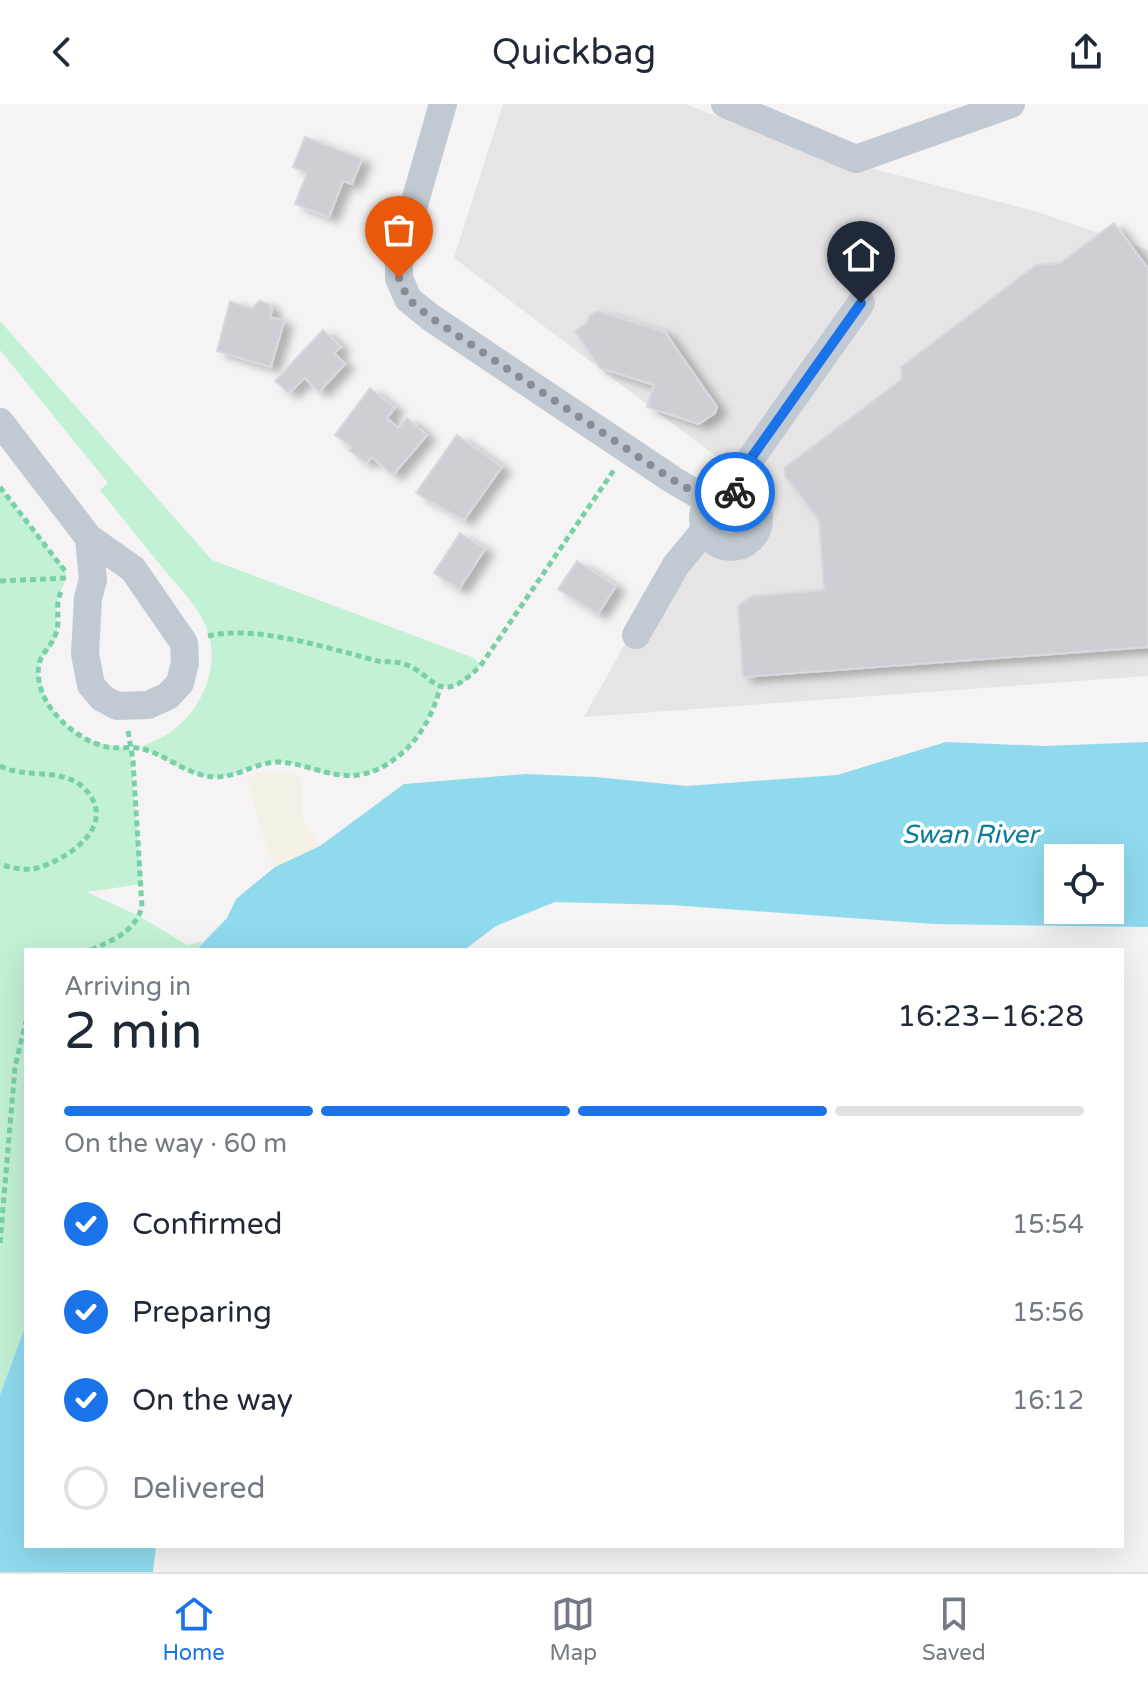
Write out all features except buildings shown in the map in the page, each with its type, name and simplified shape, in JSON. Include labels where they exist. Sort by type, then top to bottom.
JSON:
[{"type":"street","points":[[443,104],[399,257],[399,278],[408,299],[493,361],[709,501]]},
{"type":"street","points":[[725,104],[856,159],[1011,104]]},
{"type":"street","points":[[737,492],[749,461],[861,303]]},
{"type":"street","points":[[0,422],[89,538],[133,569],[184,643],[185,663],[180,683],[168,696],[148,705],[117,706],[102,698],[91,685],[86,670],[88,598],[93,580],[89,538]]},
{"type":"street","points":[[737,492],[753,502],[757,510],[757,528],[753,536],[738,546],[728,547],[710,539],[702,520],[709,501],[717,495],[737,492]]},
{"type":"street","points":[[636,635],[676,565],[705,530]]},
{"type":"path","points":[[184,643],[220,633],[277,637],[382,662],[408,663],[440,687],[461,685],[481,665],[628,450]]},
{"type":"path","points":[[0,487],[65,569]]},
{"type":"path","points":[[0,581],[67,578]]},
{"type":"path","points":[[130,748],[153,752],[204,776],[219,777],[271,762],[331,775],[360,774],[382,767],[406,749],[427,723],[440,687]]},
{"type":"path","points":[[95,948],[133,927],[142,907],[133,761]]},
{"type":"path","points":[[0,766],[21,773],[69,779],[86,791],[95,814],[88,839],[72,851],[37,868],[12,868],[0,864]]},
{"type":"path","points":[[0,1243],[15,1067],[24,1029]]},
{"type":"shaded area","points":[[503,104],[685,104],[805,151],[1038,212],[1148,250],[1148,676],[584,717],[726,464],[454,258]]},
{"type":"green space","points":[[0,321],[212,560],[474,658],[481,665],[461,685],[440,687],[426,722],[415,738],[388,764],[371,772],[352,776],[332,775],[279,762],[228,776],[210,777],[189,772],[140,748],[173,731],[202,694],[208,681],[212,654],[206,627],[188,598],[100,490],[108,483],[0,350]]},
{"type":"green space","points":[[0,487],[65,569],[56,609],[57,636],[39,666],[41,684],[49,704],[67,725],[89,739],[130,748],[142,884],[87,892],[139,916],[187,945],[203,941],[198,948],[24,948],[24,1329],[0,1395]]},
{"type":"sand","points":[[270,771],[289,773],[302,779],[303,820],[320,846],[275,867],[267,850],[246,776]]},
{"type":"water","name":"Swan River","points":[[946,742],[1044,746],[1148,742],[1148,927],[933,924],[671,905],[555,902],[496,926],[467,948],[198,948],[227,918],[236,899],[275,867],[320,846],[404,784],[526,774],[687,786],[837,775]]},
{"type":"water","points":[[24,1329],[24,1548],[156,1548],[153,1572],[0,1572],[0,1395]]},
{"type":"way so far","points":[[399,278],[408,299],[430,317],[673,480],[709,501],[717,495],[735,492]]},
{"type":"route","points":[[735,492],[749,461],[861,303]]}]
